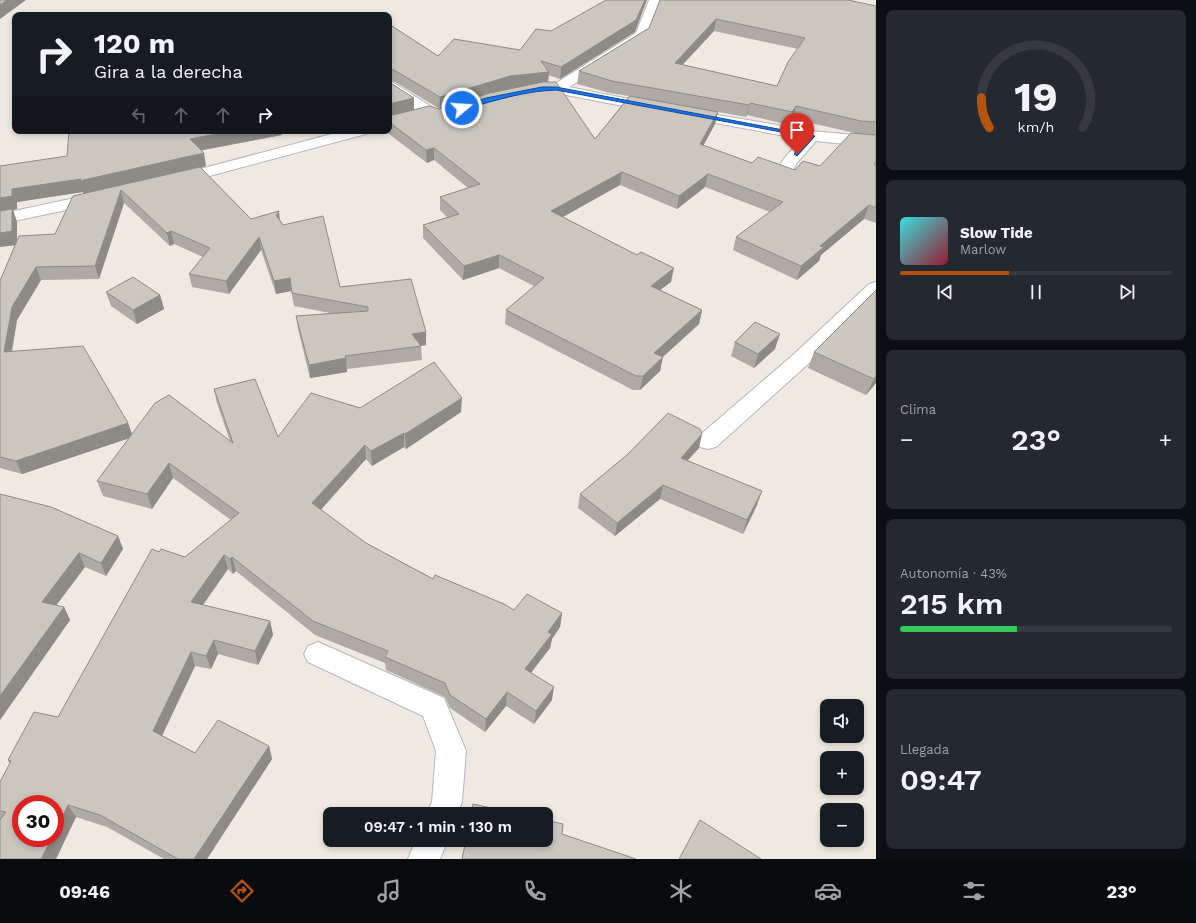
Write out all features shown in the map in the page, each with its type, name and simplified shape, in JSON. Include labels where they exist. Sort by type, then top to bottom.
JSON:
[{"type":"street","points":[[556,89],[641,36],[648,27],[650,6],[655,0]]},
{"type":"street","points":[[392,88],[439,116],[466,107]]},
{"type":"street","points":[[515,95],[542,89],[556,89],[812,136],[876,142]]},
{"type":"street","points":[[409,118],[430,112]]},
{"type":"street","points":[[162,183],[349,134]]},
{"type":"street","points":[[786,172],[789,163],[812,136]]},
{"type":"street","points":[[0,219],[109,196]]},
{"type":"street","points":[[708,441],[800,360],[876,288]]},
{"type":"street","points":[[318,654],[434,707],[452,751],[447,802],[445,807]]},
{"type":"street","points":[[424,859],[429,847]]},
{"type":"building","points":[[0,0],[7,0],[0,5]]},
{"type":"building","points":[[606,0],[645,0],[636,20],[561,67],[541,61],[549,72],[510,76],[440,97],[392,70],[392,26],[438,56],[454,39],[520,50],[536,29],[551,31]]},
{"type":"building","points":[[660,0],[848,0],[876,6],[876,122],[861,121],[796,106],[792,112],[750,103],[749,105],[612,81],[579,71],[649,28]],"holes":[[[716,19],[805,38],[788,62],[777,86],[675,63]]]},
{"type":"building","points":[[543,82],[556,82],[595,139],[630,96],[718,112],[700,144],[752,163],[758,157],[795,170],[803,161],[820,166],[851,133],[876,135],[876,161],[874,164],[876,165],[876,208],[869,205],[820,246],[824,247],[801,266],[736,237],[783,202],[708,174],[679,196],[622,172],[551,211],[637,255],[641,252],[674,268],[651,286],[702,310],[654,353],[663,357],[643,376],[636,376],[506,310],[544,278],[499,255],[464,266],[423,225],[459,214],[440,197],[480,184],[434,148],[426,150],[392,124],[392,115],[429,106],[439,109],[490,93]]},
{"type":"building","points":[[392,84],[414,98],[392,103]]},
{"type":"building","points":[[69,134],[216,134],[190,139],[204,153],[79,181],[81,179],[12,189],[12,196],[0,198],[0,166],[67,156]]},
{"type":"building","points":[[200,167],[251,219],[279,211],[276,215],[283,225],[323,216],[340,287],[411,279],[426,332],[412,334],[421,346],[345,356],[346,358],[309,365],[296,316],[368,311],[368,307],[292,293],[290,278],[274,281],[259,237],[226,281],[189,274],[210,248],[171,231],[167,233],[121,190],[95,266],[36,267],[12,307],[4,352],[83,346],[128,423],[16,461],[0,457],[0,281],[19,236],[55,234],[73,196]]},
{"type":"building","points":[[12,209],[12,231],[0,233],[0,211]]},
{"type":"building","points":[[133,277],[160,295],[133,310],[106,292]]},
{"type":"building","points":[[876,290],[876,376],[874,379],[814,352]]},
{"type":"building","points":[[755,322],[780,334],[758,354],[735,342]]},
{"type":"building","points":[[434,362],[462,398],[405,434],[404,433],[371,451],[365,445],[312,503],[366,543],[433,579],[435,575],[504,604],[514,610],[527,594],[562,613],[548,632],[552,634],[525,669],[554,687],[536,711],[507,692],[486,719],[450,695],[445,683],[385,657],[388,651],[313,621],[232,557],[230,559],[224,555],[191,602],[270,621],[255,651],[214,640],[206,656],[191,652],[153,731],[195,753],[218,720],[269,746],[194,859],[178,859],[100,815],[68,805],[64,813],[64,795],[12,795],[12,847],[47,847],[41,859],[0,859],[0,820],[6,812],[0,811],[0,782],[11,761],[8,760],[34,712],[58,717],[152,549],[159,552],[161,549],[185,557],[239,513],[169,463],[147,494],[97,481],[155,403],[169,395],[233,443],[214,389],[255,379],[278,437],[311,393],[360,408]]},
{"type":"building","points":[[668,413],[700,429],[702,434],[681,458],[762,491],[747,520],[663,485],[617,523],[580,494],[628,454]]},
{"type":"building","points":[[0,494],[51,507],[118,536],[101,563],[79,553],[42,602],[64,607],[0,696]]},
{"type":"building","points":[[473,804],[487,807],[472,807]]},
{"type":"building","points":[[700,820],[761,859],[679,859]]},
{"type":"building","points":[[553,822],[563,824],[562,834],[636,859],[462,859],[465,847],[553,847]]},
{"type":"route","points":[[462,108],[486,100],[542,89],[556,89],[812,136],[797,154]]}]
